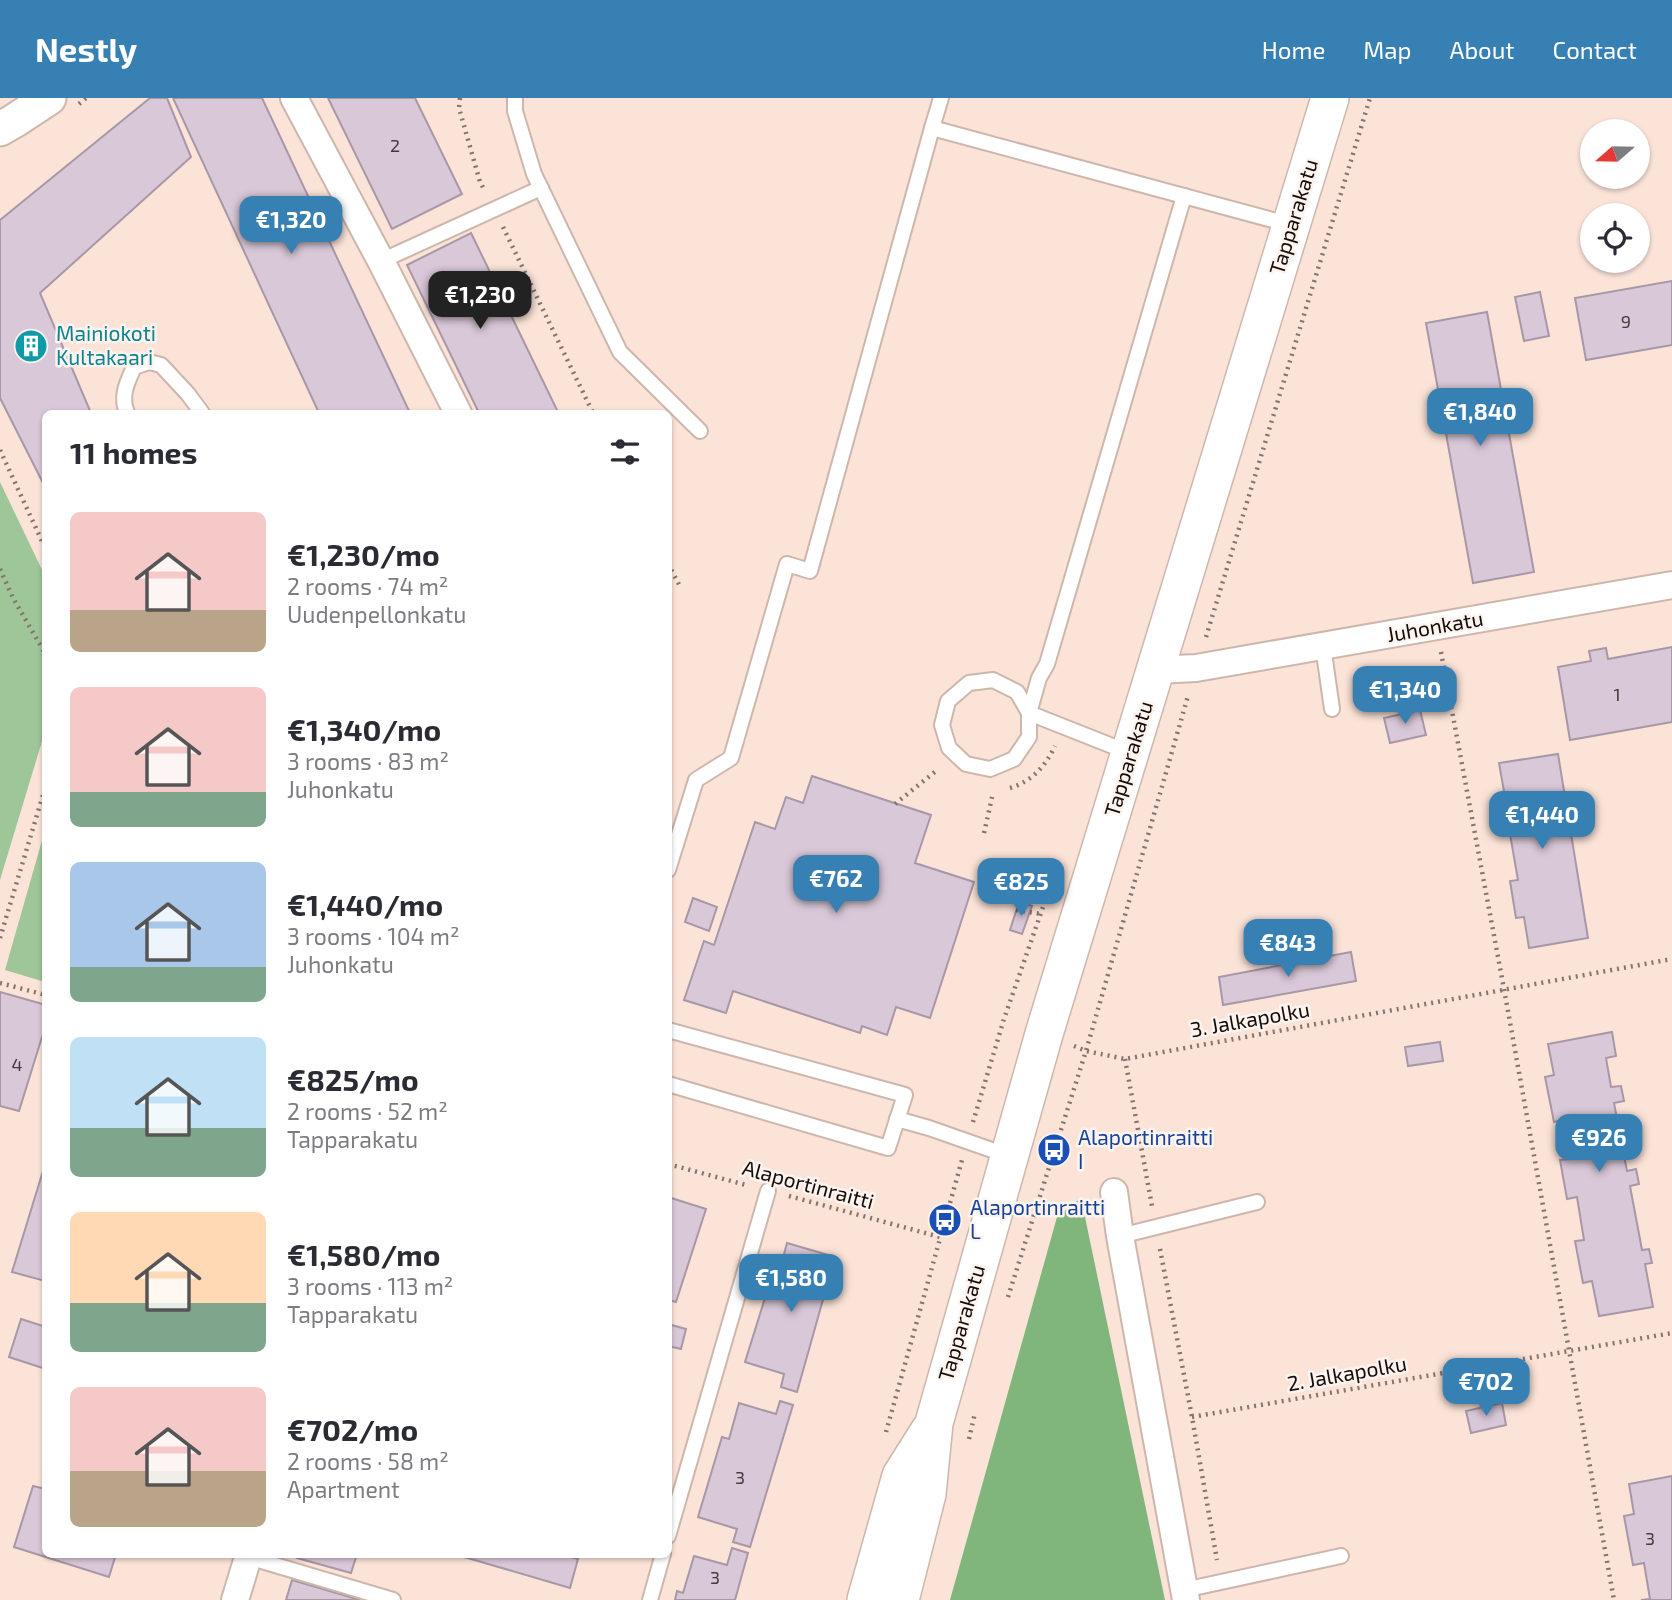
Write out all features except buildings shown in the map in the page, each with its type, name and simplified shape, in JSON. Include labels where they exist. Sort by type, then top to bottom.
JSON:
[{"type":"main road","name":"Tapparakatu","points":[[900,1600],[927,1494],[934,1423],[1009,1156],[1330,98]]},
{"type":"main road","name":"Tapparakatu","points":[[866,1600],[901,1476],[934,1423]]},
{"type":"street","points":[[0,128],[49,98]]},
{"type":"street","points":[[294,98],[382,261],[456,410]]},
{"type":"street","name":"Juhonkatu","points":[[1156,670],[1196,668],[1672,585]]},
{"type":"street","points":[[1114,1192],[1185,1595]]},
{"type":"street","points":[[236,1600],[248,1558]]},
{"type":"lane","points":[[515,98],[515,111],[534,174],[620,352],[700,431]]},
{"type":"lane","points":[[672,857],[696,780],[731,758],[787,564],[810,571],[941,98]]},
{"type":"lane","points":[[932,128],[1292,225]]},
{"type":"lane","points":[[382,261],[541,188]]},
{"type":"lane","points":[[1131,754],[1029,713],[1017,692],[993,680],[968,684],[948,701],[942,725],[949,748],[967,764],[990,768],[1014,759],[1029,737],[1029,713],[1046,664],[1184,196]]},
{"type":"lane","points":[[126,410],[124,390],[134,367],[149,362],[161,365],[200,410]]},
{"type":"lane","points":[[1324,646],[1332,709]]},
{"type":"lane","points":[[672,1031],[905,1095],[888,1149],[672,1085]]},
{"type":"lane","points":[[897,1119],[1009,1156]]},
{"type":"lane","points":[[672,1522],[768,1191]]},
{"type":"lane","points":[[1120,1236],[1257,1202]]},
{"type":"lane","points":[[1185,1595],[1220,1582],[1341,1556]]},
{"type":"lane","points":[[259,1558],[393,1600]]},
{"type":"lane","points":[[650,1600],[662,1558]]},
{"type":"path","points":[[460,98],[459,108],[480,183],[592,410]]},
{"type":"path","points":[[1006,1304],[1086,1051],[1196,668],[1370,98]]},
{"type":"path","points":[[0,450],[42,541]]},
{"type":"path","points":[[0,569],[13,598],[42,648]]},
{"type":"path","points":[[672,571],[681,588]]},
{"type":"path","points":[[1437,627],[1614,1600]]},
{"type":"path","points":[[982,792],[993,793],[1024,784],[1047,762],[1058,741]]},
{"type":"path","points":[[930,760],[936,771],[942,775]]},
{"type":"path","points":[[895,804],[936,771]]},
{"type":"path","points":[[985,833],[993,793]]},
{"type":"path","points":[[0,938],[42,798]]},
{"type":"path","points":[[1016,910],[1041,914]]},
{"type":"path","name":"3. Jalkapolku","points":[[1004,1019],[1086,1051],[1125,1059],[1672,959]]},
{"type":"path","points":[[0,984],[42,994]]},
{"type":"path","points":[[1125,1059],[1220,1582]]},
{"type":"path","name":"Alaportinraitti","points":[[672,1165],[940,1237]]},
{"type":"path","name":"2. Jalkapolku","points":[[1192,1417],[1672,1333]]},
{"type":"path","points":[[967,1445],[976,1406]]},
{"type":"green space","points":[[0,482],[42,570],[42,741],[0,880]]},
{"type":"green space","points":[[42,840],[42,981],[5,970]]},
{"type":"green space","points":[[1081,1198],[1165,1600],[950,1600],[1057,1217]]},
{"type":"place","name":"Mainiokoti Kultakaari","points":[[31,346]]},
{"type":"place","name":"Alaportinraitti I","points":[[1054,1150]]},
{"type":"place","name":"Alaportinraitti L","points":[[945,1220]]}]
